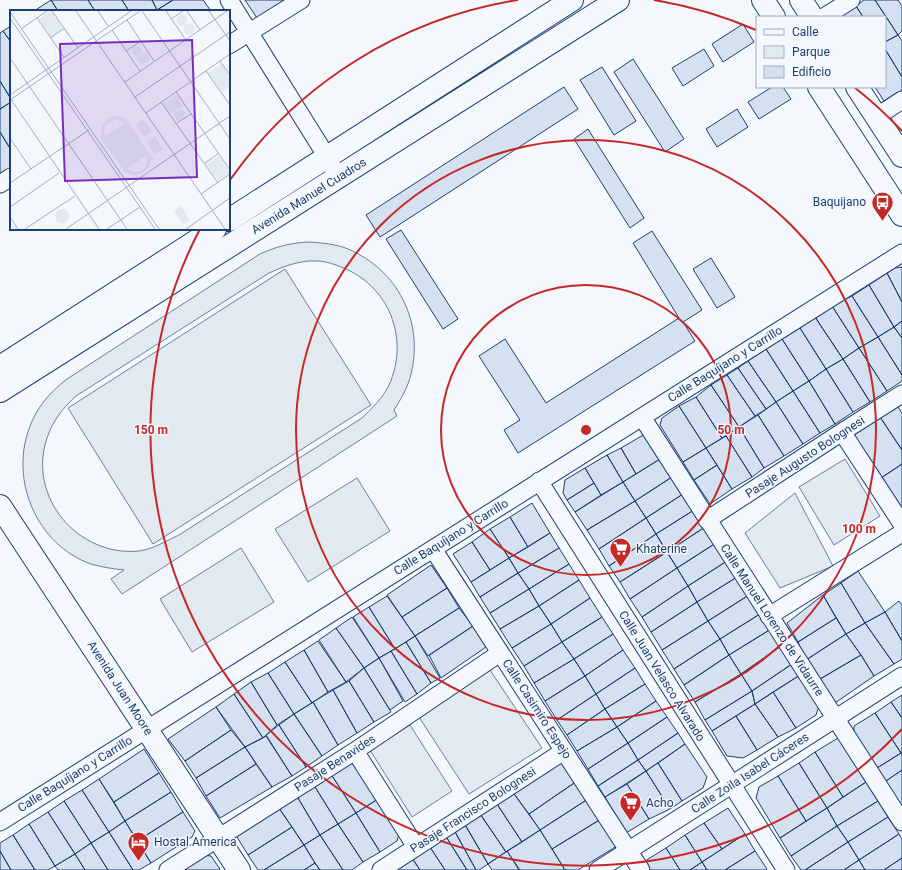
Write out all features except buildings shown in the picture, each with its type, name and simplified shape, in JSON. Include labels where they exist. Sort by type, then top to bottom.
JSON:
[{"type":"street","points":[[228,0],[327,157],[338,178]]},
{"type":"street","points":[[230,44],[301,0]]},
{"type":"street","name":"Avenida Manuel Cuadros","points":[[230,219],[572,0]]},
{"type":"street","name":"Avenida Manuel Cuadros","points":[[0,392],[618,0]]},
{"type":"street","points":[[763,0],[773,16]]},
{"type":"street","points":[[801,0],[811,16]]},
{"type":"street","points":[[826,16],[851,0]]},
{"type":"street","points":[[820,88],[902,215]]},
{"type":"street","points":[[858,88],[902,156]]},
{"type":"street","points":[[876,117],[902,100]]},
{"type":"street","points":[[0,184],[10,178]]},
{"type":"street","points":[[0,368],[213,230]]},
{"type":"street","name":"Calle Baquíjano y Carrillo","points":[[0,822],[902,253]]},
{"type":"street","name":"Pasaje Augusto Bolognesi","points":[[707,520],[902,394]]},
{"type":"street","name":"Calle Manuel Lorenzo de Vidaurre","points":[[642,417],[902,822]]},
{"type":"street","points":[[842,432],[902,524]]},
{"type":"street","name":"Calle Juan Velasco Alvarado","points":[[539,482],[786,870]]},
{"type":"street","name":"Avenida Juan Moore","points":[[0,506],[239,870]]},
{"type":"street","points":[[769,616],[902,533]]},
{"type":"street","name":"Calle Casimiro Espejo","points":[[433,549],[641,870]]},
{"type":"street","name":"Pasaje Benavides","points":[[168,870],[355,751],[500,653]]},
{"type":"street","name":"Calle Zoila Isabel Cáceres","points":[[598,870],[902,676]]},
{"type":"street","points":[[355,751],[416,847]]},
{"type":"street","name":"Pasaje Francisco Bolognesi","points":[[381,870],[564,751]]},
{"type":"green space","points":[[309,242],[339,246],[366,258],[381,270],[393,284],[403,300],[410,317],[414,335],[414,355],[408,384],[394,410],[397,416],[122,594],[111,579],[124,570],[91,564],[72,555],[56,542],[43,527],[33,509],[26,490],[23,469],[24,449],[32,421],[49,395],[67,379],[260,254],[284,245]],"holes":[[[310,261],[330,263],[358,275],[372,287],[383,300],[391,316],[396,332],[397,350],[395,367],[389,385],[377,403],[362,418],[179,535],[159,544],[139,551],[117,550],[96,544],[78,533],[63,519],[51,501],[44,481],[43,460],[47,438],[55,420],[63,410],[76,396],[269,273],[297,263]]]},
{"type":"green space","points":[[285,269],[371,405],[153,544],[68,408]]},
{"type":"green space","points":[[845,459],[880,516],[834,545],[799,487]]},
{"type":"green space","points":[[357,478],[390,531],[308,582],[275,529]]},
{"type":"green space","points":[[795,493],[833,566],[780,588],[745,533]]},
{"type":"green space","points":[[241,548],[274,602],[192,652],[160,599]]},
{"type":"green space","points":[[488,667],[542,748],[469,794],[417,714]]},
{"type":"green space","points":[[410,725],[452,791],[412,817],[370,750]]},
{"type":"place","name":"Baquijano","points":[[882,222]]},
{"type":"place","name":"Khaterine","points":[[621,568]]},
{"type":"place","name":"Acho","points":[[630,822]]},
{"type":"place","name":"Hostal America","points":[[138,862]]}]
